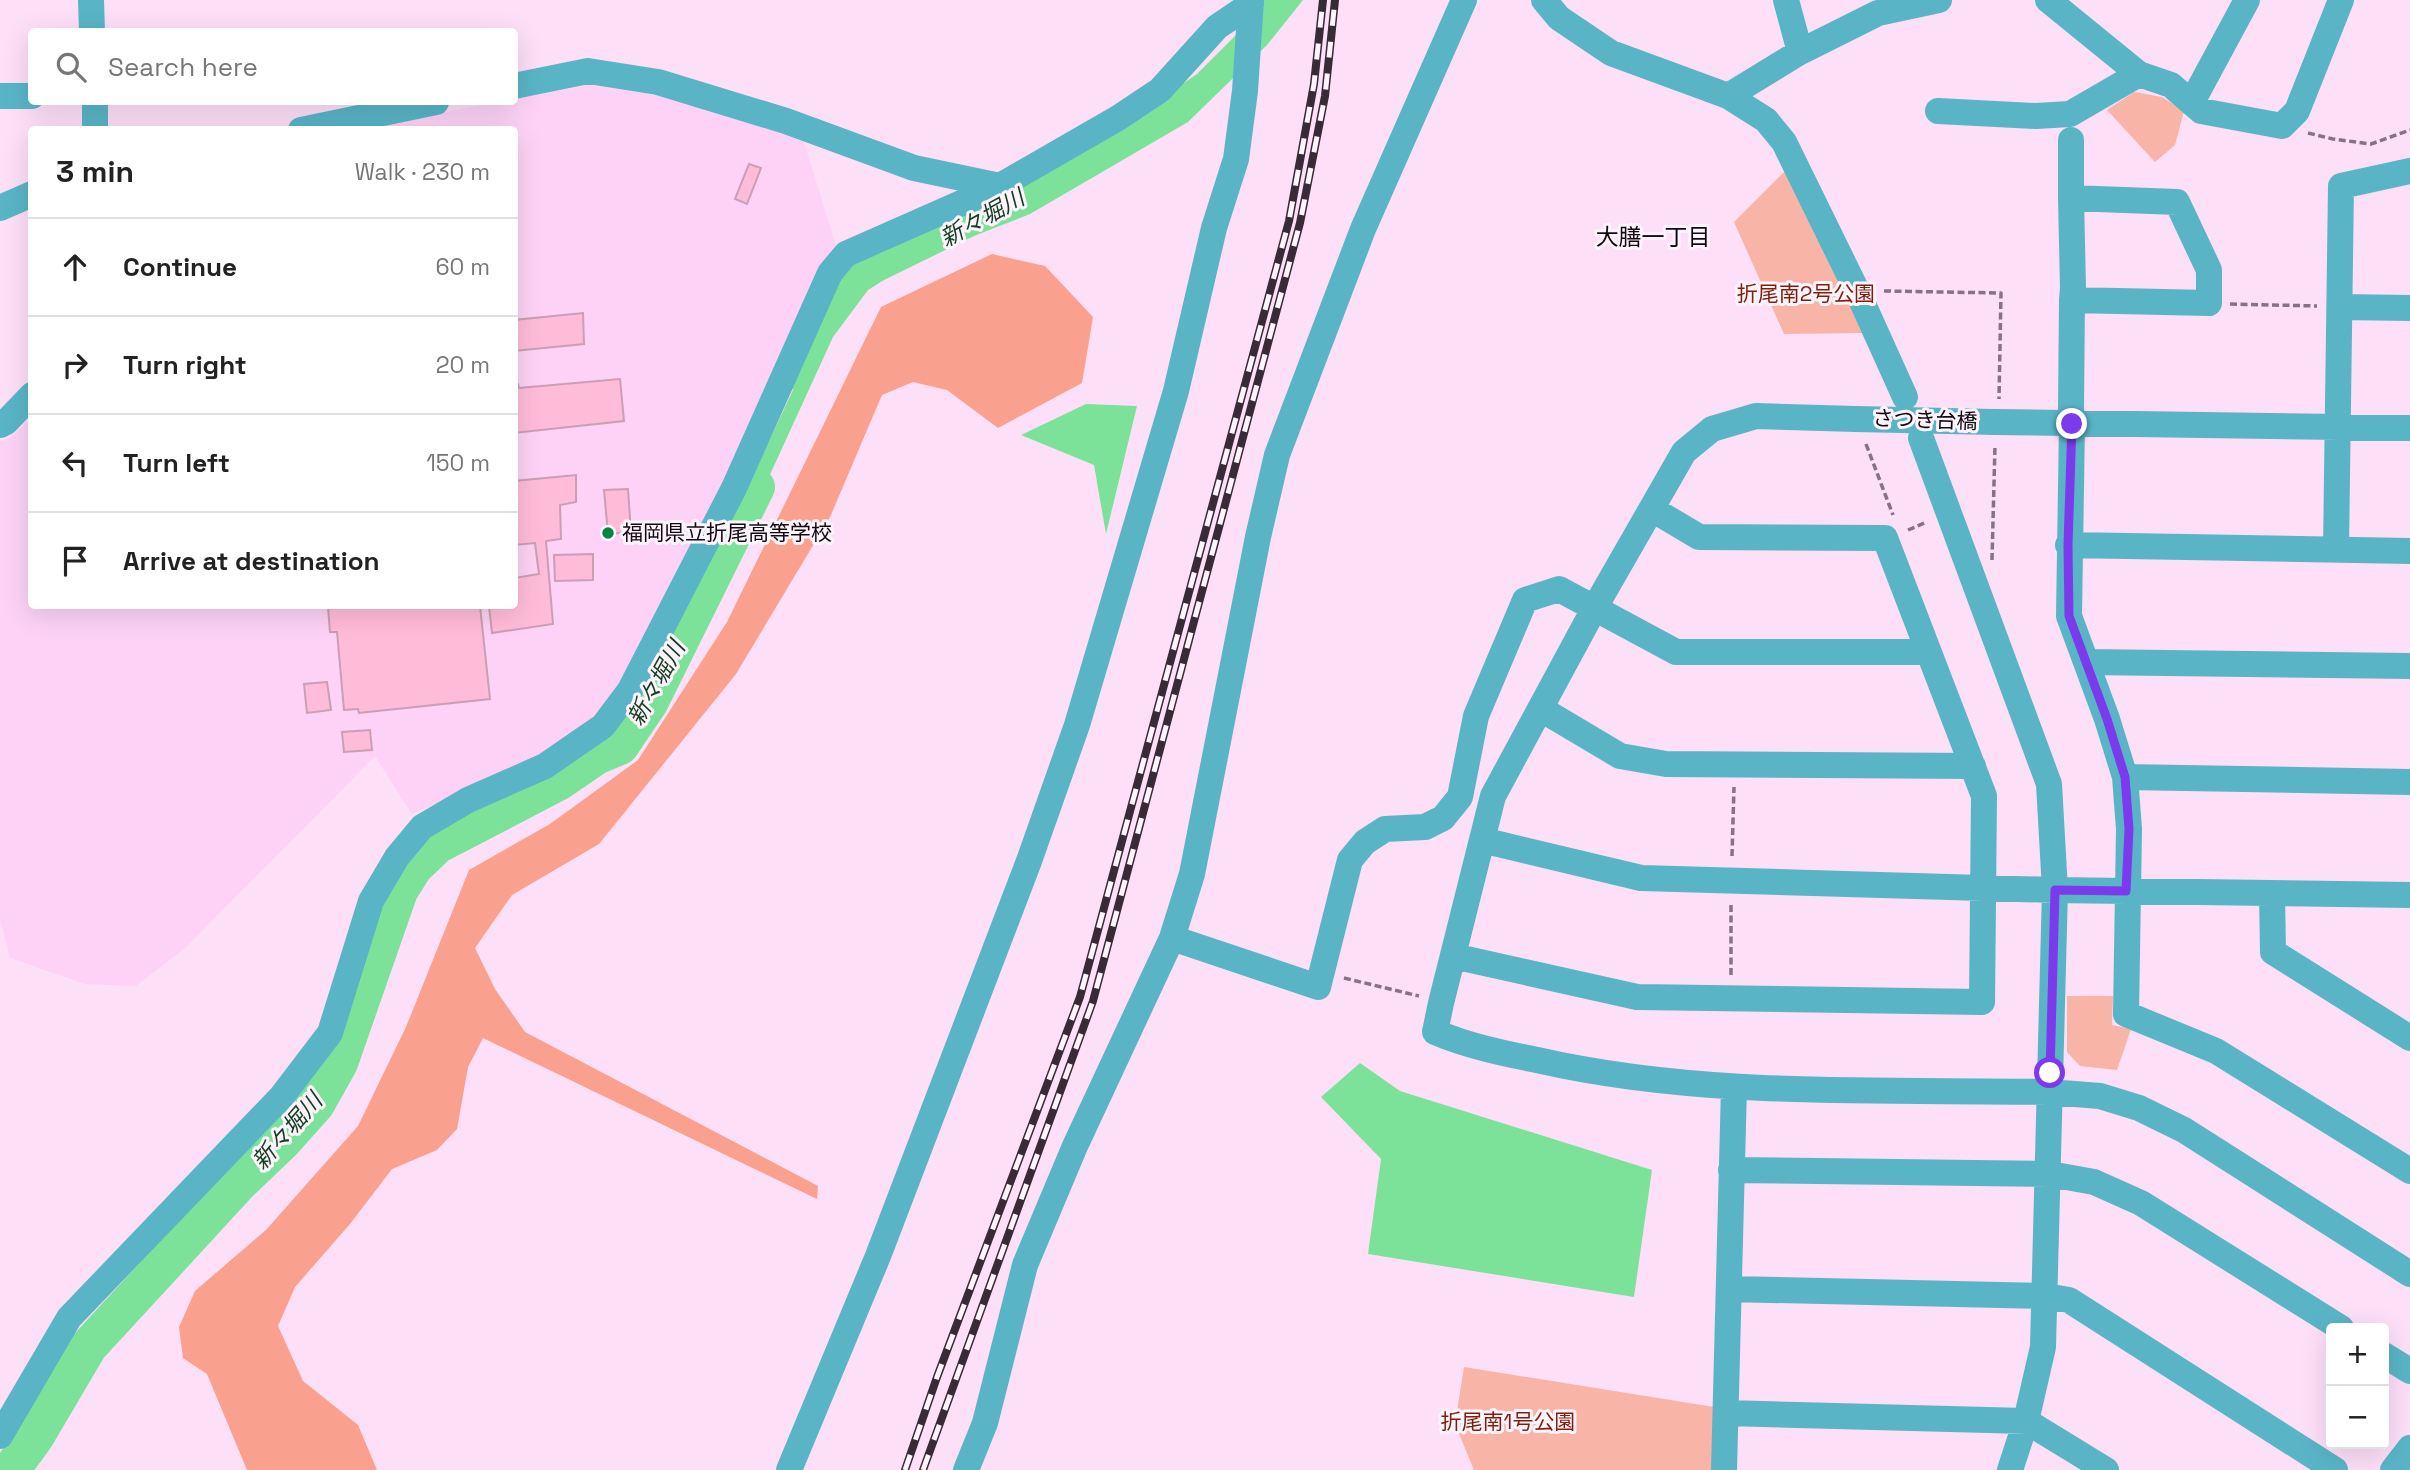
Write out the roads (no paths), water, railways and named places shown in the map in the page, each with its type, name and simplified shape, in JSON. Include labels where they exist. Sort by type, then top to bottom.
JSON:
[{"type":"street","points":[[90,0],[92,28]]},
{"type":"street","points":[[966,1470],[985,1423],[1025,1265],[1075,1146],[1172,938],[1192,874],[1258,537],[1277,455],[1363,229],[1464,0]]},
{"type":"street","points":[[1544,0],[1559,18],[1611,53],[1728,96],[1766,120],[1784,142],[1905,397]]},
{"type":"street","points":[[1786,0],[1800,52]]},
{"type":"street","points":[[1728,96],[1800,52],[1878,13],[1939,0]]},
{"type":"street","points":[[2048,0],[2139,74],[2171,85],[2201,111],[2282,126],[2297,111],[2341,0]]},
{"type":"street","points":[[2192,102],[2247,0]]},
{"type":"street","points":[[789,1470],[878,1256],[1029,861],[1077,725],[1176,391],[1214,228],[1236,159],[1245,91],[1251,2]]},
{"type":"street","points":[[0,1436],[69,1318],[282,1096],[330,1033],[371,901],[397,857],[422,827],[468,800],[545,766],[603,726],[630,690],[734,488],[830,273],[846,254],[1000,186],[1118,118],[1160,90],[1217,27],[1251,2]]},
{"type":"street","points":[[518,85],[588,71],[658,82],[786,121],[914,168],[1000,186]]},
{"type":"street","points":[[1938,111],[2036,116],[2070,114],[2139,74]]},
{"type":"street","points":[[0,96],[28,96]]},
{"type":"street","points":[[94,126],[95,105]]},
{"type":"street","points":[[320,126],[422,105]]},
{"type":"street","points":[[2071,140],[2072,424],[2068,545],[2069,616],[2125,777],[2129,829],[2126,1014],[2216,1051],[2410,1171]]},
{"type":"street","points":[[2336,548],[2341,186],[2410,171]]},
{"type":"street","points":[[0,208],[28,196]]},
{"type":"street","points":[[2071,198],[2177,202],[2209,270],[2209,303],[2072,300]]},
{"type":"street","points":[[2340,307],[2410,308]]},
{"type":"street","points":[[2,417],[28,398]]},
{"type":"street","name":"さつき台橋","points":[[1734,1087],[1647,1081],[1592,1072],[1463,1044],[1435,1032],[1435,1001],[1453,956],[1493,796],[1594,609],[1684,452],[1712,429],[1756,416],[1859,425],[1996,422],[2410,428]]},
{"type":"street","points":[[1921,438],[2049,784],[2055,890],[2046,1296],[2043,1347],[2026,1421],[2010,1470]]},
{"type":"street","points":[[1453,956],[1637,997],[1982,1002],[1984,796],[1885,538],[1699,537],[1651,509]]},
{"type":"street","points":[[2068,545],[2410,551]]},
{"type":"street","points":[[1172,938],[1318,987],[1350,860],[1365,842],[1385,829],[1425,827],[1443,818],[1460,797],[1476,716],[1525,600],[1559,589],[1676,652],[1928,652]]},
{"type":"street","points":[[2087,662],[2410,666]]},
{"type":"street","points":[[1541,709],[1620,756],[1666,764],[1973,766]]},
{"type":"street","points":[[2125,777],[2410,782]]},
{"type":"street","points":[[1482,840],[1641,878],[2055,890],[2410,895]]},
{"type":"street","points":[[2272,894],[2273,952],[2410,1038]]},
{"type":"street","points":[[1724,1470],[1734,1087],[2049,1092],[2100,1096],[2139,1108],[2184,1130],[2410,1274]]},
{"type":"street","points":[[1731,1170],[2050,1174],[2094,1182],[2141,1203],[2333,1323]]},
{"type":"street","points":[[1729,1289],[2046,1296],[2069,1300],[2335,1470]]},
{"type":"street","points":[[2389,1358],[2410,1371]]},
{"type":"street","points":[[1726,1413],[2026,1421],[2106,1470]]},
{"type":"street","points":[[2393,1470],[2410,1448]]},
{"type":"water","points":[[1262,0],[1303,0],[1267,45],[1188,122],[1030,214],[974,236],[868,290],[833,337],[740,540],[727,531],[793,390],[789,382],[842,272],[863,257],[1126,122],[1197,74],[1234,37]]},
{"type":"water","points":[[1086,404],[1137,406],[1106,534],[1094,465],[1021,435]]},
{"type":"water","points":[[1360,1063],[1400,1091],[1652,1170],[1634,1297],[1368,1254],[1381,1159],[1321,1097]]},
{"type":"waterway","name":"新々堀川","points":[[11,1470],[35,1437],[88,1347],[316,1104],[339,1063],[399,891],[414,867],[437,845],[558,782],[596,756],[620,746],[649,703],[756,487]]},
{"type":"railway","points":[[905,1470],[937,1377],[1080,997],[1289,221],[1314,84],[1323,0]]},
{"type":"railway","points":[[923,1470],[1093,1001],[1300,223],[1325,96],[1335,0]]},
{"type":"place","name":"福岡県立折尾高等学校","points":[[608,533]]},
{"type":"district","name":"大膳一丁目","points":[[1653,237]]},
{"type":"park label","name":"折尾南2号公園","points":[[1806,294]]},
{"type":"park label","name":"折尾南1号公園","points":[[1508,1422]]}]
